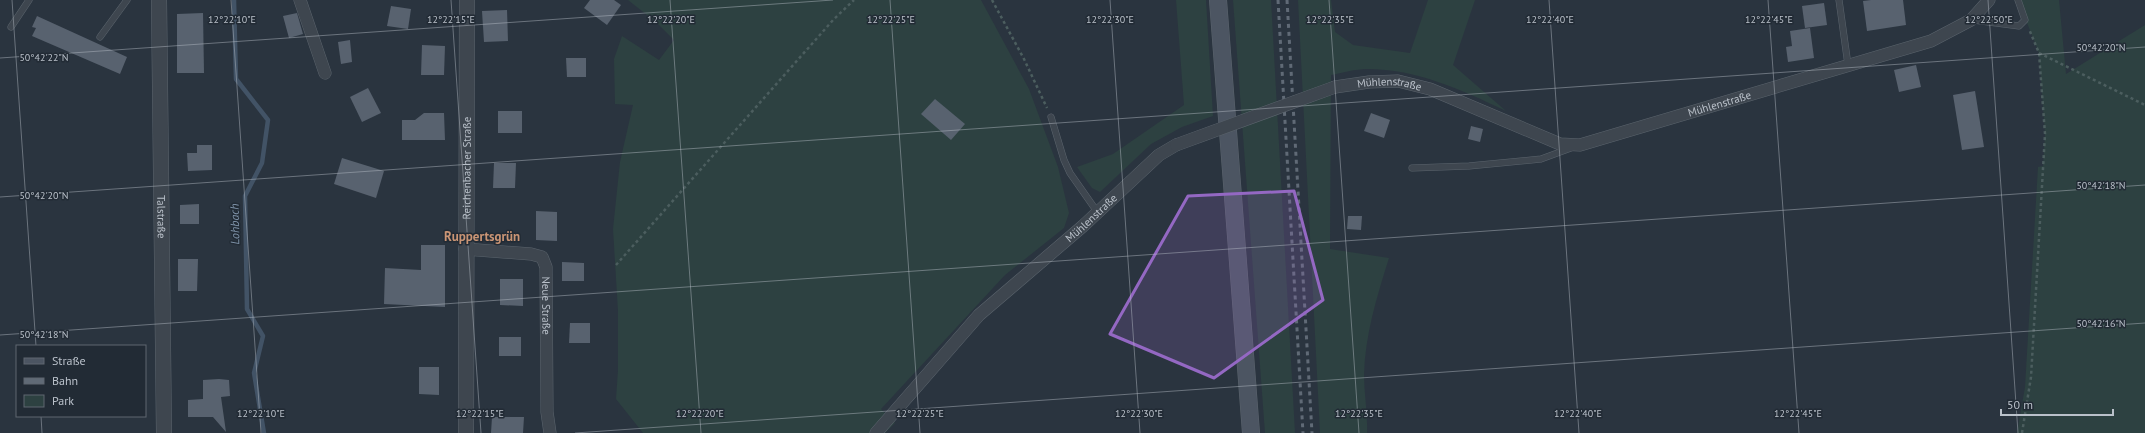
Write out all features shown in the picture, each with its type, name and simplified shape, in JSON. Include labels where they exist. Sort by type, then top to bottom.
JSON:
[{"type":"main road","points":[[1218,0],[1251,433]]},
{"type":"street","name":"Talstraße","points":[[159,0],[164,433]]},
{"type":"street","points":[[300,0],[326,73]]},
{"type":"street","name":"Reichenbacher Straße","points":[[466,433],[465,249],[467,0]]},
{"type":"street","name":"Mühlenstraße","points":[[876,433],[979,315],[1098,213],[1159,155],[1176,145],[1335,87],[1398,81],[1430,89],[1560,144],[1580,145],[1848,65],[1931,42],[1971,20],[1989,0]]},
{"type":"street","name":"Neue Straße","points":[[465,249],[531,254],[542,257],[546,267],[547,412],[550,433]]},
{"type":"lane","points":[[11,27],[29,0]]},
{"type":"lane","points":[[100,37],[127,0]]},
{"type":"lane","points":[[1839,0],[1848,65]]},
{"type":"lane","points":[[1971,20],[2019,26],[2025,20],[2018,0]]},
{"type":"lane","points":[[1051,117],[1067,167],[1098,213]]},
{"type":"lane","points":[[1412,168],[1469,166],[1541,159],[1580,145]]},
{"type":"path","points":[[616,265],[834,19],[854,0]]},
{"type":"path","points":[[992,0],[1024,59],[1051,117]]},
{"type":"path","points":[[2022,433],[2031,377],[2045,134],[2039,53],[2025,20]]},
{"type":"path","points":[[2039,53],[2145,105]]},
{"type":"highlighted area","points":[[1294,191],[1323,300],[1214,378],[1110,334],[1188,196]]},
{"type":"green space","points":[[628,0],[981,0],[1029,89],[1058,167],[1069,213],[1064,228],[1005,275],[881,409],[895,423],[885,433],[643,433],[616,399],[618,370],[618,311],[613,229],[620,162],[633,105],[615,104],[614,59],[622,36],[659,60],[674,40],[656,22]]},
{"type":"green space","points":[[1176,0],[1206,0],[1213,116],[1182,127],[1151,144],[1100,192],[1092,188],[1077,167],[1113,154],[1184,105]]},
{"type":"green space","points":[[1233,0],[1271,0],[1295,433],[1265,433]]},
{"type":"green space","points":[[1298,0],[1331,0],[1335,32],[1353,45],[1410,53],[1428,0],[1475,0],[1453,65],[1506,111],[1456,88],[1404,73],[1367,69],[1353,70],[1331,75],[1330,249],[1389,258],[1369,330],[1365,360],[1364,375],[1367,433],[1320,433]]},
{"type":"green space","points":[[2018,0],[2059,0],[2066,74],[2145,25],[2145,433],[2017,433],[2025,387],[2038,167],[2043,166],[2045,134],[2039,53]]},
{"type":"building","points":[[590,0],[614,0],[621,5],[607,25],[584,8]]},
{"type":"building","points":[[1903,0],[1906,25],[1867,31],[1863,1]]},
{"type":"building","points":[[1824,3],[1827,25],[1805,28],[1802,6]]},
{"type":"building","points":[[391,6],[411,9],[408,29],[387,26]]},
{"type":"building","points":[[507,10],[508,41],[484,42],[482,11]]},
{"type":"building","points":[[203,13],[204,73],[177,73],[177,14]]},
{"type":"building","points":[[297,13],[303,34],[289,38],[283,16]]},
{"type":"building","points":[[37,16],[127,57],[120,74],[32,36],[36,28],[32,27]]},
{"type":"building","points":[[1810,28],[1814,58],[1788,62],[1786,47],[1792,46],[1790,31]]},
{"type":"building","points":[[350,40],[352,62],[341,64],[338,42]]},
{"type":"building","points":[[422,45],[445,46],[444,75],[421,75]]},
{"type":"building","points":[[566,58],[586,58],[586,77],[567,77]]},
{"type":"building","points":[[1916,65],[1921,87],[1899,92],[1894,70]]},
{"type":"building","points":[[368,88],[381,113],[362,122],[350,97]]},
{"type":"building","points":[[1975,91],[1984,147],[1962,150],[1953,95]]},
{"type":"building","points":[[935,99],[965,124],[951,140],[921,114]]},
{"type":"building","points":[[498,111],[522,111],[522,133],[498,133]]},
{"type":"building","points":[[424,113],[444,113],[445,140],[402,140],[402,120],[415,120]]},
{"type":"building","points":[[1371,113],[1390,120],[1384,138],[1364,131]]},
{"type":"building","points":[[1471,126],[1483,129],[1480,142],[1468,139]]},
{"type":"building","points":[[197,145],[212,145],[212,170],[188,171],[187,153],[197,153]]},
{"type":"building","points":[[342,158],[384,171],[376,198],[334,184]]},
{"type":"building","points":[[494,163],[516,163],[515,188],[493,188]]},
{"type":"building","points":[[199,204],[199,224],[180,224],[180,205]]},
{"type":"building","points":[[536,211],[557,212],[557,241],[536,240]]},
{"type":"building","points":[[1348,216],[1362,216],[1361,230],[1347,229]]},
{"type":"building","points":[[421,245],[445,245],[445,307],[384,304],[385,268],[421,270]]},
{"type":"building","points":[[178,259],[198,259],[197,291],[178,291]]},
{"type":"building","points":[[562,262],[584,263],[584,281],[562,281]]},
{"type":"building","points":[[500,279],[523,279],[523,306],[500,305]]},
{"type":"building","points":[[570,323],[590,323],[590,343],[569,343]]},
{"type":"building","points":[[499,337],[521,337],[521,356],[499,356]]},
{"type":"building","points":[[419,367],[439,367],[439,395],[419,394]]},
{"type":"building","points":[[203,380],[229,380],[230,396],[221,397],[226,432],[213,417],[188,417],[188,400],[203,399]]},
{"type":"building","points":[[492,417],[524,417],[523,433],[491,433]]},
{"type":"waterway","name":"Lohbach","points":[[234,0],[236,79],[268,120],[262,163],[245,196],[247,309],[263,336],[254,373],[264,433]]},
{"type":"railway","points":[[1278,0],[1303,433]]},
{"type":"railway","points":[[1287,0],[1312,433]]},
{"type":"district","name":"Ruppertsgrün","points":[[482,236]]}]
